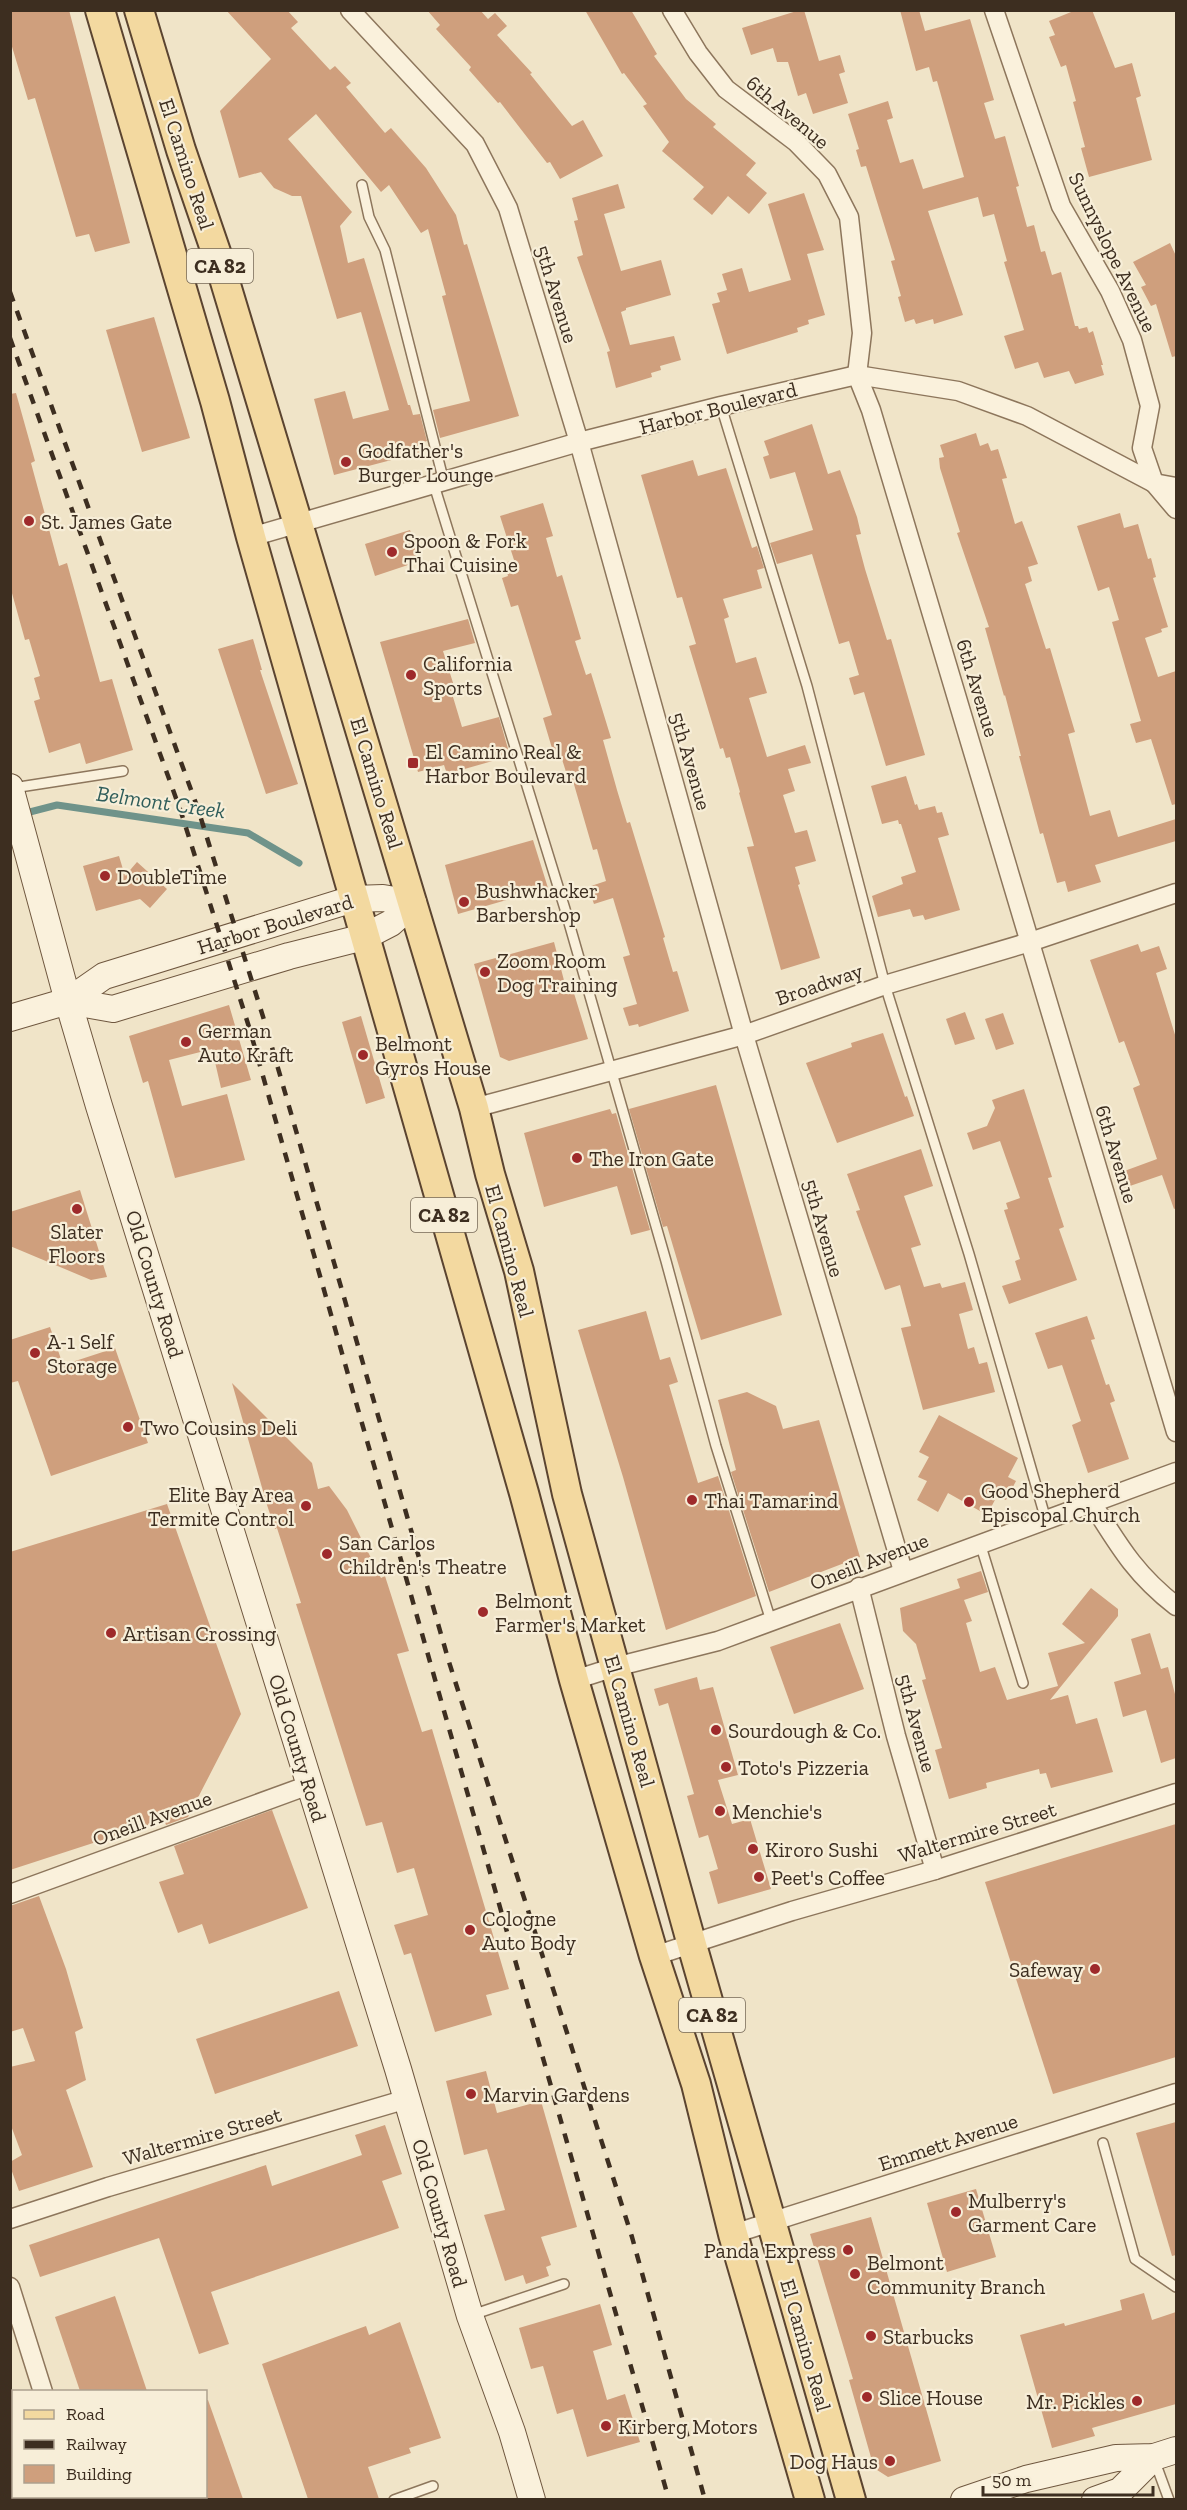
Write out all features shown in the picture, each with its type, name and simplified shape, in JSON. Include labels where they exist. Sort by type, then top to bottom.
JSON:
[{"type":"main road","name":"El Camino Real","points":[[100,10],[215,401],[353,899],[521,1482],[574,1680],[654,1956],[696,2084],[733,2234],[810,2499]]},
{"type":"main road","name":"El Camino Real","points":[[139,10],[181,150],[217,255],[474,1108],[519,1272],[567,1494],[692,1945],[851,2499]]},
{"type":"main road","name":"Old County Road","points":[[15,802],[68,1000],[407,2099],[470,2316],[512,2432],[532,2499]]},
{"type":"main road","name":"Harbor Boulevard","points":[[10,1018],[68,1000],[104,976],[353,899],[383,898],[413,903]]},
{"type":"main road","name":"Harbor Boulevard","points":[[68,1000],[113,1009],[288,956],[364,937],[391,923],[413,903]]},
{"type":"main road","points":[[964,2499],[1026,2479],[1116,2458],[1165,2454]]},
{"type":"main road","points":[[1095,2499],[1120,2491],[1165,2454]]},
{"type":"street","name":"5th Avenue","points":[[350,10],[475,144],[508,208],[579,442],[744,1035],[903,1571]]},
{"type":"street","name":"6th Avenue","points":[[672,10],[698,53],[726,89],[796,142],[827,174],[849,217],[862,333],[856,375],[872,410],[1176,1432]]},
{"type":"street","name":"Sunnyslope Avenue","points":[[994,10],[1061,206],[1110,291],[1132,340],[1150,406],[1142,448],[1154,483],[1176,509]]},
{"type":"street","name":"Harbor Boulevard","points":[[251,537],[579,442],[856,375],[958,391],[1027,416],[1154,483],[1176,487]]},
{"type":"street","name":"Broadway","points":[[474,1108],[611,1069],[744,1035],[885,985],[1030,942],[1176,893]]},
{"type":"street","name":"Oneill Avenue","points":[[574,1680],[615,1667],[718,1641],[859,1587],[1176,1472]]},
{"type":"street","points":[[1092,1503],[1130,1563],[1156,1590],[1176,1606]]},
{"type":"street","name":"5th Avenue","points":[[859,1587],[896,1736],[935,1870]]},
{"type":"street","name":"Oneill Avenue","points":[[10,1894],[309,1785]]},
{"type":"street","name":"Waltermire Street","points":[[654,1956],[792,1911],[935,1870],[1176,1793]]},
{"type":"street","name":"Emmett Avenue","points":[[733,2234],[1176,2093]]},
{"type":"street","name":"Waltermire Street","points":[[10,2219],[108,2187],[407,2099]]},
{"type":"street","points":[[10,2287],[43,2390]]},
{"type":"lane","points":[[362,185],[369,217],[385,250],[439,484],[565,909],[716,1446],[771,1621]]},
{"type":"lane","points":[[721,406],[807,686],[885,985],[969,1254],[1046,1520]]},
{"type":"lane","points":[[15,802],[123,771]]},
{"type":"lane","points":[[980,1543],[1023,1683]]},
{"type":"lane","points":[[1103,2143],[1135,2259],[1176,2287]]},
{"type":"lane","points":[[470,2316],[564,2284]]},
{"type":"lane","points":[[1165,2454],[1169,2499]]},
{"type":"lane","points":[[394,2499],[433,2486]]},
{"type":"building","points":[[10,10],[69,10],[130,243],[95,252],[89,234],[76,237],[35,98],[28,100],[10,40]]},
{"type":"building","points":[[226,10],[287,10],[298,22],[291,28],[330,70],[335,66],[351,83],[346,87],[385,133],[391,128],[426,168],[456,215],[464,245],[467,244],[519,416],[440,438],[433,410],[470,401],[442,296],[446,295],[428,229],[421,233],[389,185],[381,192],[316,114],[288,139],[352,212],[340,226],[348,263],[364,258],[408,405],[413,415],[420,414],[427,441],[420,443],[422,452],[334,475],[314,399],[345,391],[353,419],[389,410],[361,312],[337,319],[301,196],[292,196],[274,188],[261,172],[239,178],[220,111],[271,59]]},
{"type":"building","points":[[427,10],[480,10],[488,19],[495,13],[507,26],[497,35],[532,73],[530,74],[572,126],[583,120],[603,156],[560,179],[550,162],[547,163],[500,102],[498,103],[469,70],[471,67],[436,29],[440,25]]},
{"type":"building","points":[[585,10],[631,10],[657,54],[654,56],[686,99],[716,124],[713,127],[756,163],[746,175],[767,193],[749,214],[728,196],[712,215],[693,199],[704,187],[662,151],[669,142],[643,106],[647,104],[624,73],[622,74]]},
{"type":"building","points":[[804,10],[819,61],[840,55],[845,72],[839,74],[848,103],[813,114],[806,93],[798,96],[788,62],[777,62],[773,48],[751,55],[742,28]]},
{"type":"building","points":[[900,10],[919,10],[925,31],[970,19],[994,100],[984,103],[995,139],[1005,136],[1019,186],[1016,187],[1027,227],[1034,225],[1041,252],[1045,251],[1052,275],[1061,272],[1075,326],[1079,329],[1087,327],[1089,333],[1093,331],[1104,375],[1075,384],[1069,371],[1044,378],[1038,362],[1015,369],[1004,336],[1024,330],[1004,262],[1007,261],[994,214],[983,217],[978,197],[928,211],[963,315],[934,324],[933,319],[916,324],[914,319],[905,322],[898,297],[901,296],[891,261],[895,260],[866,166],[861,167],[856,150],[859,149],[848,114],[888,101],[893,118],[887,120],[900,163],[913,159],[923,189],[964,177],[937,81],[933,82],[929,67],[916,71]]},
{"type":"building","points":[[1076,10],[1092,10],[1115,68],[1132,63],[1141,96],[1136,98],[1152,160],[1089,177],[1081,148],[1085,147],[1073,102],[1076,101],[1066,65],[1061,67],[1049,37],[1055,35],[1049,21]]},
{"type":"building","points":[[618,184],[625,208],[604,214],[621,271],[661,260],[671,295],[626,308],[621,312],[630,345],[674,336],[681,360],[660,366],[661,370],[651,373],[652,377],[616,388],[607,352],[610,351],[577,257],[583,255],[574,221],[578,220],[572,198]]},
{"type":"building","points":[[804,193],[824,250],[807,254],[825,315],[808,320],[809,324],[797,328],[798,332],[727,354],[712,304],[720,302],[717,293],[727,290],[722,274],[742,268],[749,292],[791,280],[768,204]]},
{"type":"building","points":[[1170,243],[1176,256],[1176,356],[1172,357],[1156,304],[1151,306],[1141,287],[1146,285],[1133,262]]},
{"type":"building","points":[[154,317],[190,438],[142,452],[106,330]]},
{"type":"building","points":[[16,393],[35,461],[31,463],[59,566],[67,563],[100,682],[112,679],[133,750],[86,764],[80,743],[49,753],[34,701],[40,699],[34,678],[40,676],[29,639],[25,640],[10,586],[10,394]]},
{"type":"building","points":[[812,424],[828,474],[840,470],[857,517],[861,534],[856,535],[865,569],[887,640],[891,639],[925,755],[886,766],[864,692],[854,695],[849,678],[859,675],[849,641],[839,644],[812,554],[777,564],[770,543],[813,530],[795,472],[770,479],[763,457],[769,455],[764,441]]},
{"type":"building","points":[[976,433],[980,446],[988,443],[991,451],[998,449],[1007,478],[1002,479],[1015,524],[1022,521],[1038,564],[1028,567],[1032,581],[1025,584],[1046,649],[1050,648],[1075,732],[1068,734],[1090,816],[1110,810],[1118,837],[1176,819],[1176,841],[1095,865],[1101,882],[1068,892],[1065,881],[1057,883],[1043,833],[1040,834],[1005,695],[985,628],[989,627],[957,533],[960,532],[940,468],[939,458],[944,457],[940,445]]},
{"type":"building","points":[[693,460],[698,476],[726,468],[752,548],[757,546],[764,568],[757,570],[762,588],[723,599],[729,617],[724,619],[736,663],[756,657],[767,693],[749,698],[767,757],[805,745],[811,763],[788,769],[795,791],[783,795],[795,833],[807,830],[816,861],[795,867],[800,884],[798,885],[820,958],[781,970],[747,847],[754,846],[740,792],[730,757],[726,758],[723,748],[720,749],[689,646],[696,644],[682,597],[677,598],[641,475]]},
{"type":"building","points":[[543,503],[553,536],[546,538],[557,577],[562,575],[581,639],[575,641],[586,675],[591,673],[611,738],[603,740],[617,790],[627,823],[630,822],[665,937],[663,938],[673,972],[677,971],[689,1011],[639,1027],[638,1024],[629,1026],[623,1008],[637,1004],[623,957],[630,955],[613,898],[594,904],[588,887],[606,881],[597,849],[593,850],[571,774],[567,775],[560,753],[554,755],[543,718],[552,715],[518,605],[511,607],[502,578],[508,576],[504,563],[514,560],[500,516]]},
{"type":"building","points":[[1120,513],[1124,528],[1138,524],[1148,559],[1151,558],[1156,577],[1153,578],[1168,627],[1161,629],[1162,632],[1145,638],[1158,677],[1176,671],[1176,804],[1172,805],[1151,739],[1136,743],[1130,724],[1141,721],[1112,622],[1119,620],[1109,587],[1098,591],[1077,526]]},
{"type":"building","name":"Spoon & Fork Thai Cuisine","points":[[410,530],[420,561],[375,576],[365,544]]},
{"type":"building","points":[[468,619],[475,643],[443,651],[454,686],[450,687],[462,727],[499,717],[510,756],[447,774],[444,765],[418,772],[380,642]]},
{"type":"building","points":[[253,639],[262,670],[260,670],[298,784],[266,794],[218,649]]},
{"type":"building","points":[[906,776],[915,805],[917,804],[919,810],[935,806],[937,813],[942,812],[949,835],[938,838],[960,910],[925,920],[923,915],[913,917],[910,909],[878,917],[872,896],[903,884],[901,877],[916,872],[901,824],[898,820],[882,824],[871,786]]},
{"type":"building","points":[[533,840],[548,888],[458,914],[445,865]]},
{"type":"building","points":[[119,856],[125,876],[137,862],[167,889],[150,908],[140,899],[96,911],[83,866]]},
{"type":"building","points":[[554,942],[567,992],[573,990],[588,1039],[509,1061],[500,1057],[474,964]]},
{"type":"building","points":[[1138,944],[1141,952],[1159,946],[1167,969],[1156,973],[1176,1038],[1176,1208],[1174,1209],[1162,1175],[1124,1188],[1119,1173],[1157,1159],[1133,1088],[1140,1085],[1124,1041],[1119,1043],[1090,960]]},
{"type":"building","points":[[229,1005],[251,1080],[221,1088],[212,1049],[169,1060],[182,1106],[227,1094],[245,1160],[175,1178],[148,1081],[143,1083],[129,1036]]},
{"type":"building","points":[[965,1012],[975,1039],[955,1045],[946,1019]]},
{"type":"building","points":[[1003,1013],[1014,1044],[996,1050],[985,1019]]},
{"type":"building","points":[[361,1016],[385,1098],[366,1104],[342,1022]]},
{"type":"building","points":[[883,1033],[914,1116],[837,1143],[806,1063],[852,1047],[851,1043]]},
{"type":"building","points":[[716,1085],[782,1315],[701,1340],[667,1226],[663,1227],[629,1109]]},
{"type":"building","points":[[1024,1089],[1052,1177],[1048,1178],[1064,1227],[1059,1229],[1077,1280],[1009,1304],[1002,1286],[1021,1280],[1015,1261],[1020,1259],[1004,1210],[1008,1209],[1006,1203],[1020,1198],[1000,1141],[973,1150],[967,1133],[987,1126],[995,1108],[992,1100]]},
{"type":"building","name":"The Iron Gate","points":[[610,1109],[612,1114],[616,1113],[650,1230],[631,1235],[617,1186],[544,1207],[524,1133]]},
{"type":"building","points":[[921,1149],[933,1186],[904,1196],[921,1245],[911,1248],[924,1287],[940,1283],[942,1288],[965,1282],[973,1310],[959,1314],[968,1349],[974,1347],[979,1364],[987,1362],[995,1392],[923,1410],[901,1328],[911,1326],[900,1285],[885,1290],[856,1211],[860,1210],[847,1174]]},
{"type":"building","points":[[80,1190],[107,1277],[91,1280],[10,1246],[10,1212]]},
{"type":"building","points":[[646,1311],[660,1360],[670,1357],[678,1382],[669,1385],[698,1483],[718,1476],[756,1596],[666,1630],[623,1477],[578,1330]]},
{"type":"building","points":[[1087,1316],[1095,1339],[1091,1340],[1106,1385],[1109,1384],[1115,1401],[1110,1403],[1129,1459],[1088,1473],[1072,1425],[1081,1421],[1062,1365],[1048,1369],[1035,1333]]},
{"type":"building","points":[[50,1327],[63,1365],[115,1348],[148,1443],[51,1476],[18,1381],[10,1383],[10,1340]]},
{"type":"building","points":[[232,1383],[312,1463],[318,1489],[329,1486],[347,1510],[381,1578],[385,1576],[409,1651],[397,1654],[422,1732],[432,1729],[509,1989],[486,1995],[492,2015],[435,2032],[411,1953],[404,1955],[394,1925],[428,1915],[414,1868],[397,1873],[382,1822],[366,1826],[296,1604],[301,1603],[277,1528],[275,1529],[267,1505]]},
{"type":"building","points":[[747,1392],[776,1406],[783,1429],[819,1420],[860,1557],[769,1592],[731,1472],[736,1470],[718,1400]]},
{"type":"building","points":[[939,1415],[1018,1458],[1008,1477],[1016,1481],[1006,1500],[997,1496],[987,1515],[948,1493],[938,1512],[917,1500],[927,1481],[918,1477],[929,1457],[919,1452]]},
{"type":"building","name":"Artisan Crossing","points":[[167,1504],[241,1714],[188,1817],[166,1825],[164,1820],[10,1870],[10,1552]]},
{"type":"building","points":[[981,1571],[988,1592],[964,1600],[972,1621],[966,1623],[980,1672],[995,1667],[1007,1700],[1058,1686],[1048,1653],[1085,1643],[1062,1624],[1091,1588],[1118,1609],[1118,1616],[1050,1700],[1068,1695],[1076,1724],[1097,1718],[1113,1772],[1051,1788],[1046,1773],[1040,1774],[1039,1769],[986,1783],[987,1788],[949,1799],[935,1750],[942,1748],[922,1680],[926,1679],[916,1644],[903,1631],[900,1608],[960,1588],[957,1579]]},
{"type":"building","points":[[840,1623],[864,1689],[794,1714],[770,1647]]},
{"type":"building","points":[[1150,1633],[1161,1669],[1168,1667],[1176,1698],[1176,1758],[1161,1763],[1146,1710],[1123,1717],[1114,1682],[1141,1674],[1131,1639]]},
{"type":"building","points":[[697,1677],[700,1690],[713,1687],[738,1775],[718,1780],[732,1824],[750,1819],[771,1889],[718,1904],[709,1872],[718,1869],[708,1835],[699,1838],[687,1796],[694,1794],[668,1703],[659,1706],[654,1689]]},
{"type":"building","points":[[272,1810],[308,1908],[209,1944],[202,1924],[178,1933],[159,1882],[184,1874],[174,1846]]},
{"type":"building","name":"Safeway","points":[[1176,1824],[1176,2057],[1053,2094],[985,1882]]},
{"type":"building","points":[[39,1896],[66,1969],[83,2028],[75,2032],[86,2080],[66,2090],[93,2167],[19,2191],[10,2166],[10,2162],[22,2155],[10,2123],[10,2067],[35,2061],[23,2028],[10,2032],[10,1906]]},
{"type":"building","points":[[339,1991],[358,2046],[215,2094],[196,2039]]},
{"type":"building","points":[[486,2071],[497,2113],[541,2101],[577,2227],[541,2237],[551,2265],[546,2267],[549,2276],[526,2284],[523,2275],[505,2281],[484,2215],[505,2210],[487,2149],[464,2155],[446,2081]]},
{"type":"building","points":[[1176,2122],[1176,2255],[1172,2256],[1136,2133]]},
{"type":"building","points":[[385,2125],[402,2174],[382,2181],[399,2228],[211,2292],[229,2344],[199,2354],[159,2238],[40,2277],[29,2245],[266,2165],[272,2186],[362,2155],[355,2135]]},
{"type":"building","points":[[976,2189],[996,2257],[947,2272],[927,2203]]},
{"type":"building","points":[[871,2217],[941,2461],[888,2477],[874,2468],[849,2380],[853,2379],[810,2234]]},
{"type":"building","points":[[1144,2293],[1152,2320],[1176,2312],[1176,2404],[1092,2428],[1095,2436],[1052,2448],[1020,2335],[1064,2323],[1065,2326],[1122,2310],[1120,2300]]},
{"type":"building","points":[[115,2296],[147,2390],[80,2390],[55,2317]]},
{"type":"building","points":[[600,2304],[612,2345],[593,2351],[607,2400],[625,2394],[640,2442],[587,2457],[573,2409],[557,2414],[543,2366],[531,2369],[519,2328]]},
{"type":"building","points":[[400,2322],[441,2438],[409,2448],[411,2453],[368,2467],[379,2499],[308,2499],[262,2364],[366,2326],[369,2335]]},
{"type":"building","points":[[207,2400],[208,2400],[243,2499],[206,2499]]},
{"type":"waterway","name":"Belmont Creek","points":[[22,814],[57,805],[248,833],[299,863]]},
{"type":"railway","points":[[10,292],[198,809],[265,1023],[449,1662],[632,2237],[705,2500]]},
{"type":"railway","points":[[10,338],[181,812],[249,1027],[669,2500]]},
{"type":"place","name":"Godfather's Burger Lounge","points":[[346,462]]},
{"type":"place","name":"St. James Gate","points":[[29,521]]},
{"type":"place","name":"Spoon & Fork Thai Cuisine","points":[[392,552]]},
{"type":"place","name":"California Sports","points":[[411,675]]},
{"type":"place","name":"El Camino Real & Harbor Boulevard","points":[[413,763]]},
{"type":"place","name":"DoubleTime","points":[[105,876]]},
{"type":"place","name":"Bushwhacker Barbershop","points":[[464,902]]},
{"type":"place","name":"Zoom Room Dog Training","points":[[485,972]]},
{"type":"place","name":"German Auto Kraft","points":[[186,1042]]},
{"type":"place","name":"Belmont Gyros House","points":[[363,1055]]},
{"type":"place","name":"The Iron Gate","points":[[577,1158]]},
{"type":"place","name":"Slater Floors","points":[[77,1209]]},
{"type":"place","name":"A-1 Self Storage","points":[[35,1353]]},
{"type":"place","name":"Two Cousins Deli","points":[[128,1427]]},
{"type":"place","name":"Thai Tamarind","points":[[692,1500]]},
{"type":"place","name":"Good Shepherd Episcopal Church","points":[[969,1502]]},
{"type":"place","name":"Elite Bay Area Termite Control","points":[[306,1506]]},
{"type":"place","name":"San Carlos Children's Theatre","points":[[327,1554]]},
{"type":"place","name":"Belmont Farmer's Market","points":[[483,1612]]},
{"type":"place","name":"Artisan Crossing","points":[[111,1633]]},
{"type":"place","name":"Sourdough & Co.","points":[[716,1730]]},
{"type":"place","name":"Toto's Pizzeria","points":[[726,1767]]},
{"type":"place","name":"Menchie's","points":[[720,1811]]},
{"type":"place","name":"Kiroro Sushi","points":[[753,1849]]},
{"type":"place","name":"Peet's Coffee","points":[[759,1877]]},
{"type":"place","name":"Cologne Auto Body","points":[[470,1930]]},
{"type":"place","name":"Safeway","points":[[1095,1969]]},
{"type":"place","name":"Marvin Gardens","points":[[471,2094]]},
{"type":"place","name":"Mulberry's Garment Care","points":[[956,2212]]},
{"type":"place","name":"Panda Express","points":[[848,2250]]},
{"type":"place","name":"Belmont Community Branch","points":[[855,2274]]},
{"type":"place","name":"Starbucks","points":[[871,2336]]},
{"type":"place","name":"Slice House","points":[[867,2397]]},
{"type":"place","name":"Mr. Pickles","points":[[1137,2401]]},
{"type":"place","name":"Kirberg Motors","points":[[606,2426]]},
{"type":"place","name":"Dog Haus","points":[[890,2461]]}]
